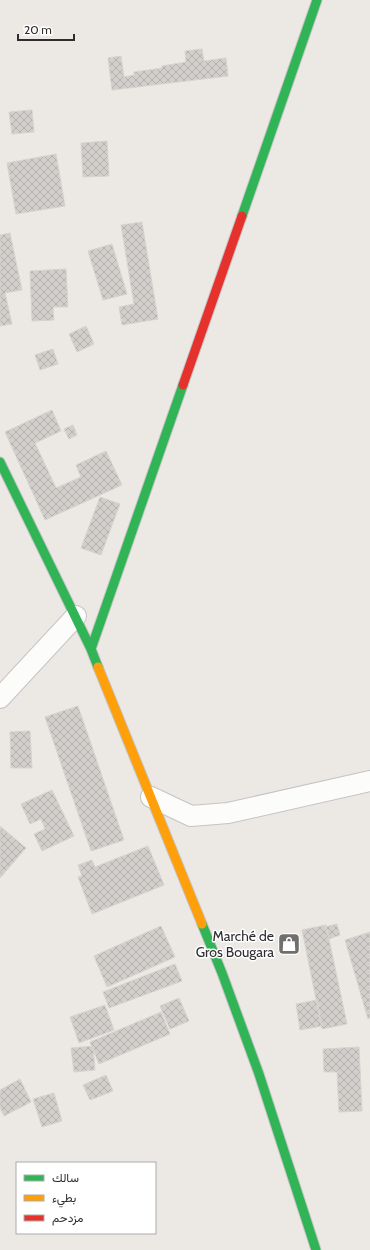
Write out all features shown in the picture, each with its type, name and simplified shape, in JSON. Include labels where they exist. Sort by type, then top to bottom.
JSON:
[{"type":"main road","points":[[91,649],[317,0]]},
{"type":"main road","points":[[0,462],[91,649],[222,973],[256,1067],[316,1250]]},
{"type":"street","points":[[0,698],[76,616]]},
{"type":"street","points":[[151,797],[191,816],[228,813],[370,781]]},
{"type":"building","points":[[202,49],[204,61],[226,58],[228,76],[112,90],[108,58],[121,56],[124,77],[134,75],[134,72],[162,68],[162,66],[186,62],[185,51]]},
{"type":"building","points":[[32,110],[34,132],[12,134],[9,112]]},
{"type":"building","points":[[107,141],[109,176],[83,177],[81,143]]},
{"type":"building","points":[[56,154],[65,206],[16,214],[7,163]]},
{"type":"building","points":[[142,222],[158,319],[122,325],[119,307],[134,304],[121,225]]},
{"type":"building","points":[[10,233],[22,290],[5,293],[12,324],[0,326],[0,235]]},
{"type":"building","points":[[112,244],[127,294],[103,300],[88,251]]},
{"type":"building","points":[[66,269],[68,307],[53,307],[54,320],[32,321],[30,271]]},
{"type":"building","points":[[86,326],[94,344],[77,352],[69,334]]},
{"type":"building","points":[[53,349],[58,364],[40,370],[35,355]]},
{"type":"building","points":[[52,410],[61,431],[35,443],[56,488],[81,477],[76,465],[106,451],[122,485],[45,520],[5,432]]},
{"type":"building","points":[[73,425],[77,435],[69,439],[64,429]]},
{"type":"building","points":[[100,497],[120,504],[101,555],[81,548]]},
{"type":"building","points":[[78,706],[124,840],[91,851],[45,717]]},
{"type":"building","points":[[30,731],[32,768],[11,768],[10,732]]},
{"type":"building","points":[[52,790],[74,836],[42,851],[34,834],[45,829],[41,819],[30,824],[21,804]]},
{"type":"building","points":[[0,826],[26,848],[0,878]]},
{"type":"building","points":[[148,846],[164,885],[92,914],[78,877],[82,876],[78,865],[92,860],[95,867]]},
{"type":"building","points":[[337,924],[340,935],[329,939],[325,927]]},
{"type":"building","points":[[326,925],[347,1024],[322,1029],[302,930]]},
{"type":"building","points":[[161,926],[175,957],[107,987],[94,956]]},
{"type":"building","points":[[370,932],[370,1018],[368,1019],[345,940]]},
{"type":"building","points":[[175,964],[182,981],[109,1008],[103,992]]},
{"type":"building","points":[[179,998],[189,1021],[170,1029],[160,1006]]},
{"type":"building","points":[[317,1000],[322,1026],[300,1030],[296,1004]]},
{"type":"building","points":[[105,1005],[114,1030],[79,1043],[70,1017]]},
{"type":"building","points":[[161,1012],[170,1034],[99,1064],[90,1042]]},
{"type":"building","points":[[93,1046],[95,1070],[74,1072],[71,1048]]},
{"type":"building","points":[[359,1047],[362,1111],[339,1112],[337,1072],[324,1072],[323,1049]]},
{"type":"building","points":[[106,1075],[113,1091],[90,1100],[83,1085]]},
{"type":"building","points":[[20,1079],[31,1102],[4,1116],[0,1108],[0,1090]]},
{"type":"building","points":[[54,1093],[62,1121],[42,1127],[33,1099]]},
{"type":"traffic: fast","points":[[242,216],[317,0]]},
{"type":"traffic: fast","points":[[91,649],[183,385]]},
{"type":"traffic: fast","points":[[0,462],[91,649],[98,667]]},
{"type":"traffic: fast","points":[[202,924],[222,973],[259,1074],[316,1250]]},
{"type":"traffic: slow","points":[[98,667],[202,924]]},
{"type":"traffic: jam","points":[[183,385],[242,216]]},
{"type":"place","name":"Marché de Gros Bougara","points":[[289,944]]}]
